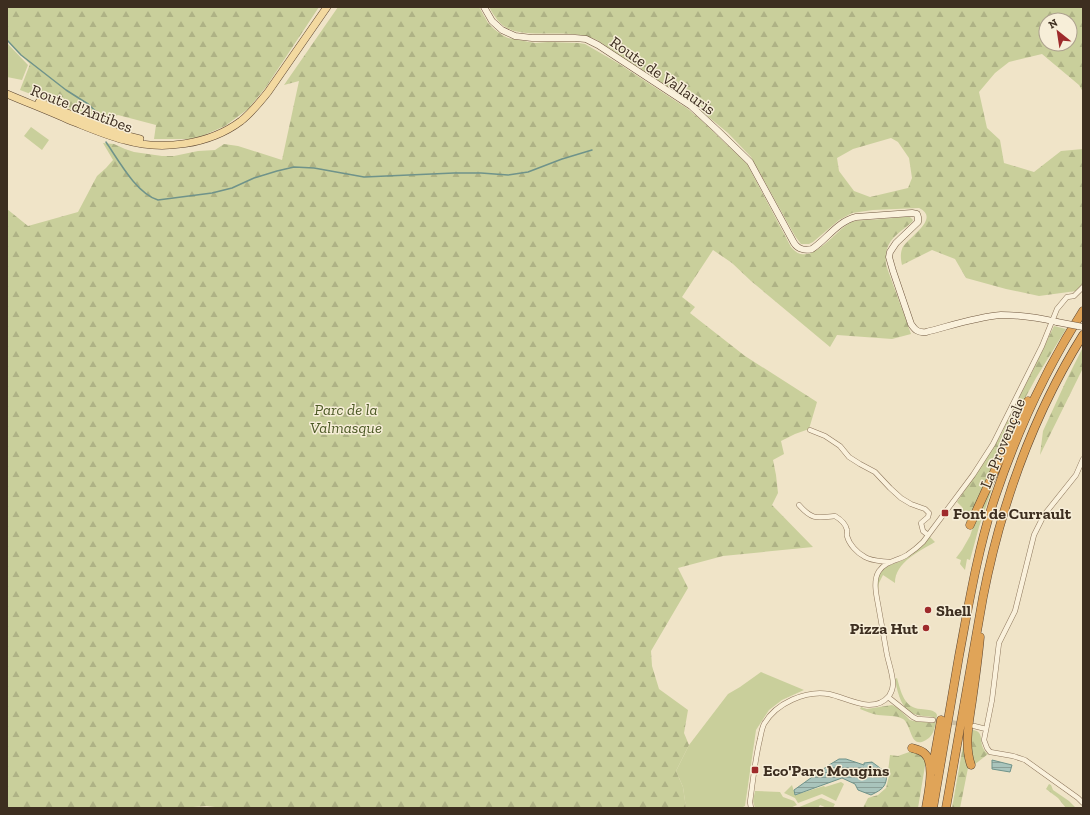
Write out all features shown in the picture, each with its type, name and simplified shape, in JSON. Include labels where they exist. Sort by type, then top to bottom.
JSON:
[{"type":"highway","name":"La Provençale","points":[[933,808],[966,616],[976,566],[995,497],[1027,414],[1044,380],[1083,311]]},
{"type":"highway","name":"La Provençale","points":[[946,808],[988,569],[1000,524],[1013,483],[1030,440],[1065,366],[1083,335]]},
{"type":"highway","points":[[970,525],[1022,413],[1030,398],[1044,380]]},
{"type":"highway","points":[[971,765],[968,756],[968,740],[979,655],[983,597]]},
{"type":"highway","points":[[926,808],[930,779],[939,736],[937,720]]},
{"type":"highway","points":[[912,748],[922,751],[926,755],[930,767],[930,779]]},
{"type":"main road","name":"Route d'Antibes","points":[[7,90],[102,127],[137,138],[171,141],[200,136],[214,131],[230,122],[256,100],[266,89],[323,7]]},
{"type":"main road","name":"Route d'Antibes","points":[[7,94],[102,133],[124,140],[149,144],[172,145],[202,140],[227,130],[240,121],[255,107],[268,92],[327,7]]},
{"type":"main road","name":"Route de Vallauris","points":[[484,7],[492,21],[502,30],[516,36],[532,38],[586,39],[598,45],[691,106],[750,162],[796,247],[808,250],[812,249],[843,222],[850,218],[912,213],[917,214],[918,222],[896,243],[890,252],[893,271],[911,324],[917,331],[926,332],[1002,315],[1035,318],[1083,327]]},
{"type":"street","points":[[751,808],[750,802],[758,747],[764,725],[770,715],[796,698],[816,694],[829,694],[870,705],[882,702],[891,693],[893,683],[876,589],[878,573],[882,567],[889,562],[906,556],[915,550],[974,475],[993,444],[1055,321],[1054,314],[1067,297],[1074,296],[1083,287]]},
{"type":"street","points":[[810,430],[826,436],[840,446],[849,457],[875,472],[890,488],[906,501],[925,508],[929,513],[928,517],[921,523],[923,531],[928,535]]},
{"type":"street","points":[[1083,459],[1076,475],[1044,515],[1034,535],[1015,611],[999,643],[992,700],[984,740],[988,751],[1025,760],[1083,802]]},
{"type":"street","points":[[799,505],[806,513],[815,517],[835,516],[843,522],[853,547],[865,558],[889,562]]},
{"type":"street","points":[[888,696],[917,719],[937,720]]},
{"type":"street","points":[[974,726],[986,729]]},
{"type":"green space","points":[[7,7],[319,7],[266,87],[248,109],[225,126],[202,136],[190,139],[154,139],[156,125],[118,115],[100,120],[20,90],[30,64],[7,40]]},
{"type":"green space","name":"Parc de la Valmasque","points":[[338,7],[479,7],[488,23],[508,38],[535,43],[548,42],[585,44],[616,62],[688,109],[747,164],[791,247],[798,253],[806,254],[814,251],[852,222],[905,217],[910,217],[913,220],[892,239],[887,250],[886,257],[886,265],[911,334],[892,339],[837,335],[830,347],[751,281],[732,263],[713,250],[682,297],[695,307],[690,313],[745,356],[817,402],[809,429],[781,441],[784,454],[773,460],[778,493],[772,505],[813,547],[723,556],[678,568],[688,588],[651,651],[652,666],[659,689],[688,710],[684,733],[689,745],[676,771],[683,787],[686,808],[223,808],[207,806],[179,808],[7,808],[7,209],[28,226],[78,212],[97,176],[113,160],[103,143],[114,144],[134,152],[162,156],[174,156],[198,151],[215,150],[224,144],[238,146],[282,160],[299,81],[284,85]]},
{"type":"green space","points":[[489,7],[1083,7],[1083,92],[1079,85],[1042,54],[1009,62],[995,73],[979,92],[987,128],[1000,140],[1004,163],[1034,172],[1061,151],[1083,149],[1083,283],[1076,291],[1039,296],[1006,289],[966,278],[955,259],[932,250],[902,265],[902,249],[921,228],[927,218],[925,212],[919,208],[873,210],[852,213],[839,220],[813,242],[809,244],[801,244],[795,236],[751,157],[728,133],[688,100],[597,40],[571,34],[527,33],[514,31],[503,25]],"holes":[[[891,138],[898,142],[909,158],[912,178],[908,188],[870,197],[854,191],[839,171],[837,158],[853,149]]]},
{"type":"green space","points":[[7,43],[28,65],[22,80],[7,77]]},
{"type":"green space","points":[[31,127],[49,140],[42,150],[24,136]]},
{"type":"green space","points":[[1054,326],[1066,329],[1036,378],[1017,413],[968,523],[959,513],[962,507],[957,502],[1002,433]]},
{"type":"green space","points":[[1083,347],[1083,368],[1040,455],[1043,431]]},
{"type":"green space","points":[[993,483],[970,560],[967,559],[965,570],[960,564],[961,560],[956,558],[970,536],[975,521]]},
{"type":"green space","points":[[930,537],[935,542],[916,553],[904,563],[899,569],[895,583],[883,575],[879,583],[878,590],[879,575],[882,570],[912,555]]},
{"type":"green space","points":[[761,672],[804,690],[782,700],[769,710],[756,730],[745,806],[741,808],[686,808],[683,787],[676,771],[689,745],[728,694]]},
{"type":"green space","points":[[897,678],[904,698],[911,706],[932,711],[937,715],[934,729],[929,738],[926,740],[917,742],[903,719],[894,716],[876,715],[860,709],[861,707],[867,709],[892,705],[898,708],[910,720],[933,723],[933,717],[914,714],[906,708],[898,694],[895,679]]},
{"type":"green space","points":[[972,730],[979,733],[984,750],[988,754],[974,765],[970,756]]},
{"type":"green space","points":[[963,746],[968,768],[960,808],[952,808]]},
{"type":"green space","points":[[912,751],[923,754],[925,762],[918,808],[863,808],[868,798],[878,795],[886,788],[889,776],[890,755],[898,756]]},
{"type":"green space","points":[[841,782],[844,784],[836,801],[822,794],[798,803],[795,798],[784,793],[792,785],[795,795]]},
{"type":"green space","points":[[1049,784],[1053,790],[1076,808],[1066,808],[1058,798],[1046,789]]},
{"type":"green space","points":[[755,791],[780,792],[783,797],[794,801],[797,805],[790,808],[755,808],[753,801]]},
{"type":"green space","points":[[821,798],[835,804],[833,808],[827,808],[820,805],[818,808],[797,808]]},
{"type":"water","points":[[839,759],[846,759],[864,765],[864,763],[872,762],[887,774],[885,785],[871,795],[858,790],[855,784],[842,778],[795,795],[794,790]]},
{"type":"water","points":[[992,760],[1012,765],[1010,772],[992,769]]},
{"type":"waterway","points":[[7,40],[21,55],[66,90],[88,104],[104,119]]},
{"type":"waterway","points":[[106,142],[135,184],[142,191],[158,200],[212,193],[232,188],[254,178],[294,167],[314,168],[364,177],[454,173],[508,175],[528,172],[562,159],[592,150]]},
{"type":"tunnel","points":[[933,720],[963,724]]},
{"type":"place","name":"Font de Currault","points":[[945,513]]},
{"type":"place","name":"Shell","points":[[928,610]]},
{"type":"place","name":"Pizza Hut","points":[[926,628]]},
{"type":"place","name":"Eco'Parc Mougins","points":[[755,770]]}]
